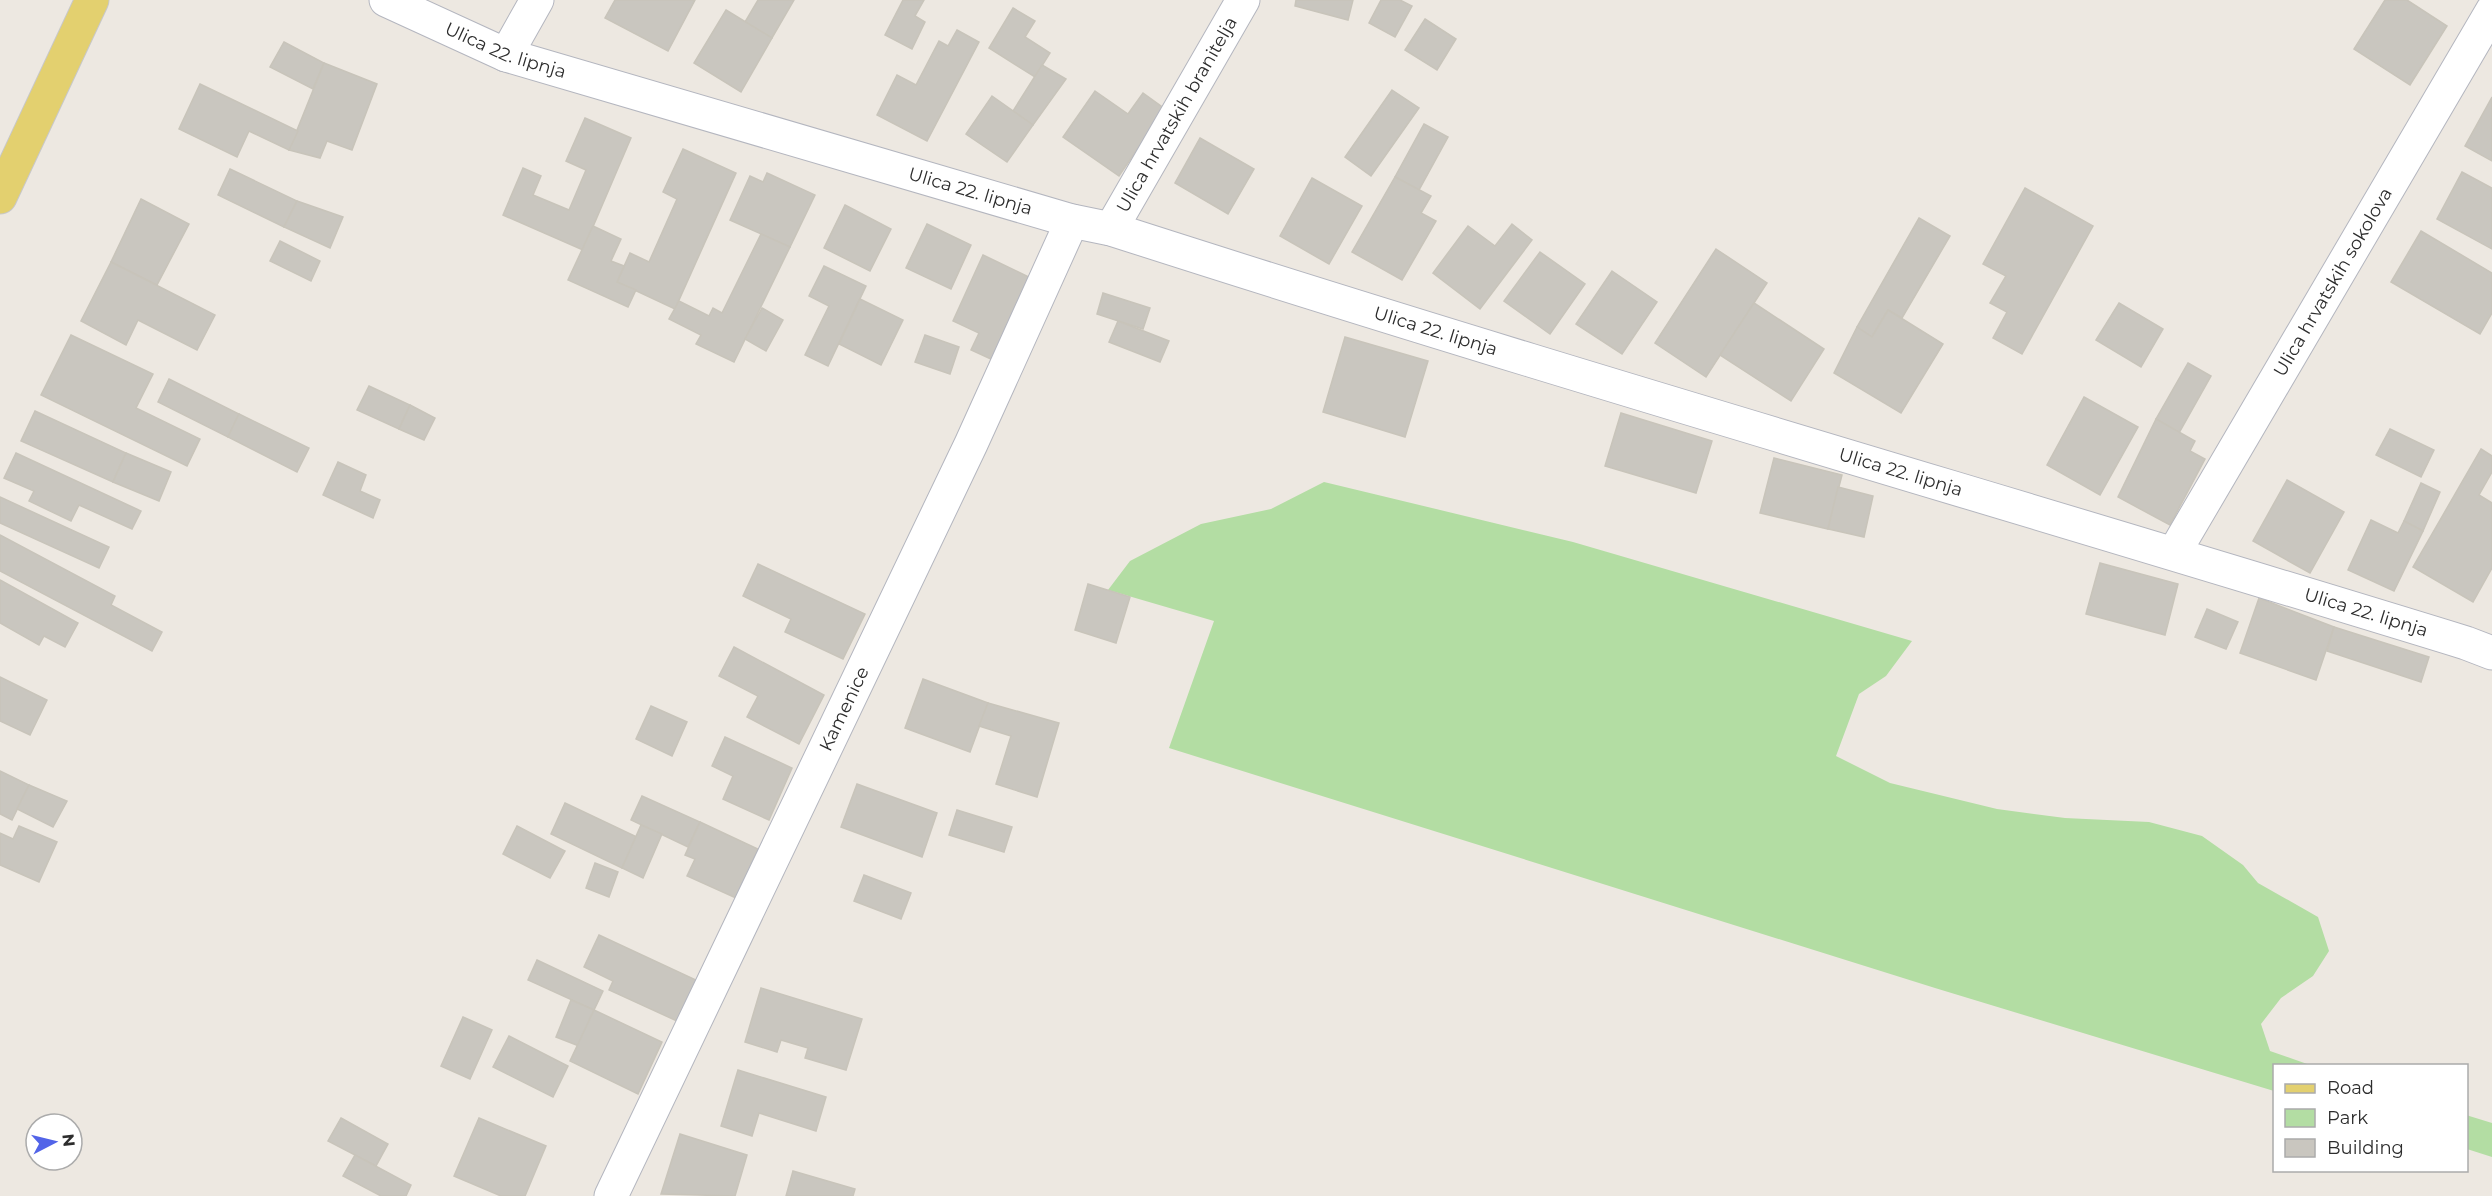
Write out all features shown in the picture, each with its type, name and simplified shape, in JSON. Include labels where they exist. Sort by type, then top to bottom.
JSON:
[{"type":"main road","points":[[0,197],[92,0]]},
{"type":"street","name":"Ulica 22. lipnja","points":[[386,0],[506,55],[1072,221],[1111,229],[1351,306],[2174,553],[2492,653]]},
{"type":"street","points":[[506,55],[537,0]]},
{"type":"street","name":"Ulica hrvatskih branitelja","points":[[1111,229],[1243,0]]},
{"type":"street","name":"Ulica hrvatskih sokolova","points":[[2174,553],[2492,11]]},
{"type":"street","name":"Kamenice","points":[[612,1196],[971,444],[1072,221]]},
{"type":"green space","points":[[1324,482],[1573,542],[1912,641],[1886,676],[1859,694],[1836,756],[1890,783],[1997,809],[2065,818],[2149,822],[2202,836],[2243,865],[2258,883],[2318,917],[2329,951],[2313,976],[2281,998],[2261,1024],[2270,1051],[2307,1064],[2273,1064],[2273,1091],[1935,988],[1169,748],[1214,621],[1108,590],[1130,561],[1201,524],[1271,509]]},
{"type":"green space","points":[[2468,1116],[2492,1123],[2492,1157],[2468,1149]]},
{"type":"building","points":[[615,0],[695,0],[668,51],[605,18]]},
{"type":"building","points":[[758,0],[794,0],[772,38],[745,22]]},
{"type":"building","points":[[903,0],[924,0],[915,16],[925,22],[912,49],[885,35]]},
{"type":"building","points":[[1296,0],[1353,0],[1348,20],[1295,6]]},
{"type":"building","points":[[1381,0],[1400,0],[1412,6],[1395,37],[1369,23]]},
{"type":"building","points":[[2385,0],[2407,0],[2447,26],[2410,85],[2354,49]]},
{"type":"building","points":[[1013,8],[1035,21],[1025,37],[1050,53],[1035,77],[989,48]]},
{"type":"building","points":[[726,10],[772,38],[741,92],[694,63]]},
{"type":"building","points":[[1425,19],[1456,39],[1437,70],[1405,50]]},
{"type":"building","points":[[957,30],[979,42],[927,141],[877,115],[897,75],[916,85],[939,41],[948,46]]},
{"type":"building","points":[[284,42],[324,63],[313,89],[270,67]]},
{"type":"building","points":[[324,63],[377,84],[352,150],[327,141],[320,158],[289,150]]},
{"type":"building","points":[[1042,65],[1066,79],[1033,125],[1013,111]]},
{"type":"building","points":[[200,84],[298,131],[289,150],[249,131],[237,157],[179,129]]},
{"type":"building","points":[[1392,90],[1419,108],[1371,176],[1345,157]]},
{"type":"building","points":[[1095,91],[1128,114],[1143,93],[1165,109],[1119,176],[1063,137]]},
{"type":"building","points":[[992,96],[1033,125],[1007,162],[966,134]]},
{"type":"building","points":[[2492,97],[2492,161],[2465,146]]},
{"type":"building","points":[[585,118],[631,138],[583,250],[503,215],[523,168],[541,176],[533,195],[569,210],[586,170],[566,161]]},
{"type":"building","points":[[1424,124],[1448,137],[1419,190],[1395,177]]},
{"type":"building","points":[[1200,138],[1254,169],[1228,214],[1175,183]]},
{"type":"building","points":[[683,149],[736,173],[675,309],[617,282],[630,253],[649,262],[677,199],[663,192]]},
{"type":"building","points":[[230,169],[297,201],[284,227],[218,195]]},
{"type":"building","points":[[2462,172],[2492,188],[2492,249],[2437,219]]},
{"type":"building","points":[[767,173],[815,195],[790,247],[730,220],[750,176],[763,182]]},
{"type":"building","points":[[1395,177],[1431,196],[1421,213],[1436,221],[1402,280],[1352,252]]},
{"type":"building","points":[[1312,178],[1362,206],[1329,264],[1280,236]]},
{"type":"building","points":[[2025,188],[2093,226],[2022,354],[1993,338],[2007,312],[1990,303],[2006,276],[1983,264]]},
{"type":"building","points":[[141,199],[189,224],[157,285],[111,262]]},
{"type":"building","points":[[297,201],[343,217],[330,248],[284,227]]},
{"type":"building","points":[[845,205],[891,229],[870,271],[824,248]]},
{"type":"building","points":[[1919,218],[1950,236],[1902,318],[1888,310],[1872,337],[1857,327]]},
{"type":"building","points":[[927,224],[971,245],[951,289],[906,268]]},
{"type":"building","points":[[1512,224],[1532,240],[1480,309],[1433,273],[1468,226],[1495,246]]},
{"type":"building","points":[[593,226],[621,239],[611,261],[624,266],[617,282],[636,290],[628,307],[568,280]]},
{"type":"building","points":[[2421,231],[2492,273],[2492,313],[2480,334],[2391,282]]},
{"type":"building","points":[[761,234],[790,247],[734,362],[696,344],[701,335],[669,319],[679,301],[709,316],[713,308],[722,313]]},
{"type":"building","points":[[280,241],[320,261],[311,281],[270,261]]},
{"type":"building","points":[[1716,249],[1767,283],[1706,377],[1655,343]]},
{"type":"building","points":[[1540,252],[1585,284],[1550,334],[1504,301]]},
{"type":"building","points":[[983,255],[1031,278],[993,360],[971,350],[979,333],[953,321]]},
{"type":"building","points":[[111,262],[215,315],[197,350],[138,320],[126,345],[81,321]]},
{"type":"building","points":[[824,266],[866,286],[828,366],[805,355],[829,306],[809,296]]},
{"type":"building","points":[[1612,271],[1657,302],[1622,354],[1576,324]]},
{"type":"building","points":[[1103,293],[1150,308],[1143,329],[1097,314]]},
{"type":"building","points":[[860,299],[903,320],[881,365],[839,344]]},
{"type":"building","points":[[1754,303],[1824,349],[1791,401],[1720,355]]},
{"type":"building","points":[[2119,303],[2163,329],[2141,367],[2096,340]]},
{"type":"building","points":[[762,308],[783,320],[766,351],[745,339]]},
{"type":"building","points":[[1888,310],[1943,344],[1901,413],[1834,373],[1857,327],[1872,337]]},
{"type":"building","points":[[1118,321],[1169,341],[1160,362],[1109,342]]},
{"type":"building","points":[[71,335],[153,374],[136,408],[200,439],[187,466],[41,395]]},
{"type":"building","points":[[925,335],[959,347],[950,374],[915,362]]},
{"type":"building","points":[[1345,337],[1428,361],[1405,437],[1323,412]]},
{"type":"building","points":[[2188,363],[2211,376],[2179,433],[2156,419]]},
{"type":"building","points":[[169,379],[239,414],[228,437],[158,402]]},
{"type":"building","points":[[369,386],[410,405],[399,429],[357,410]]},
{"type":"building","points":[[2084,397],[2138,427],[2100,495],[2047,465]]},
{"type":"building","points":[[410,405],[435,418],[424,440],[399,429]]},
{"type":"building","points":[[35,411],[126,453],[113,482],[21,441]]},
{"type":"building","points":[[1621,413],[1712,441],[1696,493],[1605,466]]},
{"type":"building","points":[[239,414],[309,448],[297,472],[228,437]]},
{"type":"building","points":[[2156,419],[2195,441],[2190,451],[2205,459],[2170,525],[2118,497]]},
{"type":"building","points":[[2390,429],[2434,450],[2421,477],[2376,455]]},
{"type":"building","points":[[2481,449],[2492,456],[2492,472],[2479,495],[2492,503],[2492,568],[2473,602],[2413,567]]},
{"type":"building","points":[[16,453],[141,511],[132,529],[79,505],[71,521],[29,501],[34,491],[4,478]]},
{"type":"building","points":[[126,453],[171,472],[159,501],[113,482]]},
{"type":"building","points":[[1774,458],[1842,475],[1828,529],[1760,513]]},
{"type":"building","points":[[338,462],[366,475],[360,491],[380,500],[373,518],[323,495]]},
{"type":"building","points":[[2287,480],[2344,512],[2310,573],[2253,541]]},
{"type":"building","points":[[2421,483],[2440,492],[2423,531],[2404,521]]},
{"type":"building","points":[[1838,487],[1873,496],[1864,537],[1828,529]]},
{"type":"building","points":[[0,497],[109,547],[99,568],[0,523]]},
{"type":"building","points":[[2371,520],[2398,533],[2404,521],[2423,531],[2394,591],[2348,570]]},
{"type":"building","points":[[0,535],[115,596],[111,605],[162,632],[152,651],[0,571]]},
{"type":"building","points":[[2100,563],[2178,584],[2165,635],[2086,614]]},
{"type":"building","points":[[758,564],[865,614],[843,659],[785,632],[791,619],[743,596]]},
{"type":"building","points":[[0,580],[78,623],[65,647],[44,636],[39,645],[0,623]]},
{"type":"building","points":[[1088,584],[1130,597],[1116,643],[1075,630]]},
{"type":"building","points":[[2259,598],[2334,627],[2316,680],[2240,653]]},
{"type":"building","points":[[2207,609],[2238,622],[2226,649],[2195,637]]},
{"type":"building","points":[[2334,627],[2429,657],[2421,682],[2327,651]]},
{"type":"building","points":[[734,647],[824,695],[799,744],[747,717],[758,696],[719,676]]},
{"type":"building","points":[[0,677],[47,700],[30,735],[0,721]]},
{"type":"building","points":[[923,679],[988,703],[970,752],[905,728]]},
{"type":"building","points":[[988,703],[1059,723],[1037,797],[996,784],[1011,736],[979,726]]},
{"type":"building","points":[[651,706],[687,722],[672,756],[636,739]]},
{"type":"building","points":[[725,737],[792,768],[769,820],[723,799],[733,776],[712,766]]},
{"type":"building","points":[[0,771],[29,785],[12,820],[0,814]]},
{"type":"building","points":[[857,784],[937,813],[922,857],[841,827]]},
{"type":"building","points":[[29,785],[67,801],[53,827],[17,809]]},
{"type":"building","points":[[642,796],[700,822],[688,847],[631,820]]},
{"type":"building","points":[[565,803],[637,837],[622,868],[551,834]]},
{"type":"building","points":[[957,810],[1012,827],[1004,852],[949,835]]},
{"type":"building","points":[[700,822],[758,849],[736,898],[687,876],[695,859],[685,855]]},
{"type":"building","points":[[641,825],[662,834],[643,878],[622,868]]},
{"type":"building","points":[[19,826],[57,842],[39,882],[0,865],[0,833],[13,839]]},
{"type":"building","points":[[517,826],[565,851],[550,878],[503,854]]},
{"type":"building","points":[[595,863],[618,872],[609,897],[586,888]]},
{"type":"building","points":[[864,875],[911,893],[901,919],[854,901]]},
{"type":"building","points":[[599,935],[696,980],[677,1021],[609,990],[613,981],[584,967]]},
{"type":"building","points":[[537,960],[603,991],[594,1010],[528,980]]},
{"type":"building","points":[[761,988],[862,1019],[846,1070],[805,1058],[808,1048],[781,1040],[777,1052],[745,1042]]},
{"type":"building","points":[[571,1000],[594,1010],[579,1046],[556,1037]]},
{"type":"building","points":[[594,1010],[662,1042],[638,1094],[570,1061]]},
{"type":"building","points":[[463,1017],[492,1030],[470,1079],[441,1066]]},
{"type":"building","points":[[509,1036],[568,1066],[553,1097],[493,1067]]},
{"type":"building","points":[[738,1070],[826,1097],[816,1131],[759,1113],[752,1136],[721,1126]]},
{"type":"building","points":[[341,1118],[388,1144],[376,1166],[328,1141]]},
{"type":"building","points":[[479,1118],[546,1146],[525,1196],[501,1196],[454,1176]]},
{"type":"building","points":[[680,1134],[747,1155],[735,1196],[661,1194]]},
{"type":"building","points":[[355,1155],[411,1185],[406,1196],[381,1196],[343,1176]]},
{"type":"building","points":[[793,1171],[855,1189],[853,1196],[786,1196]]}]
